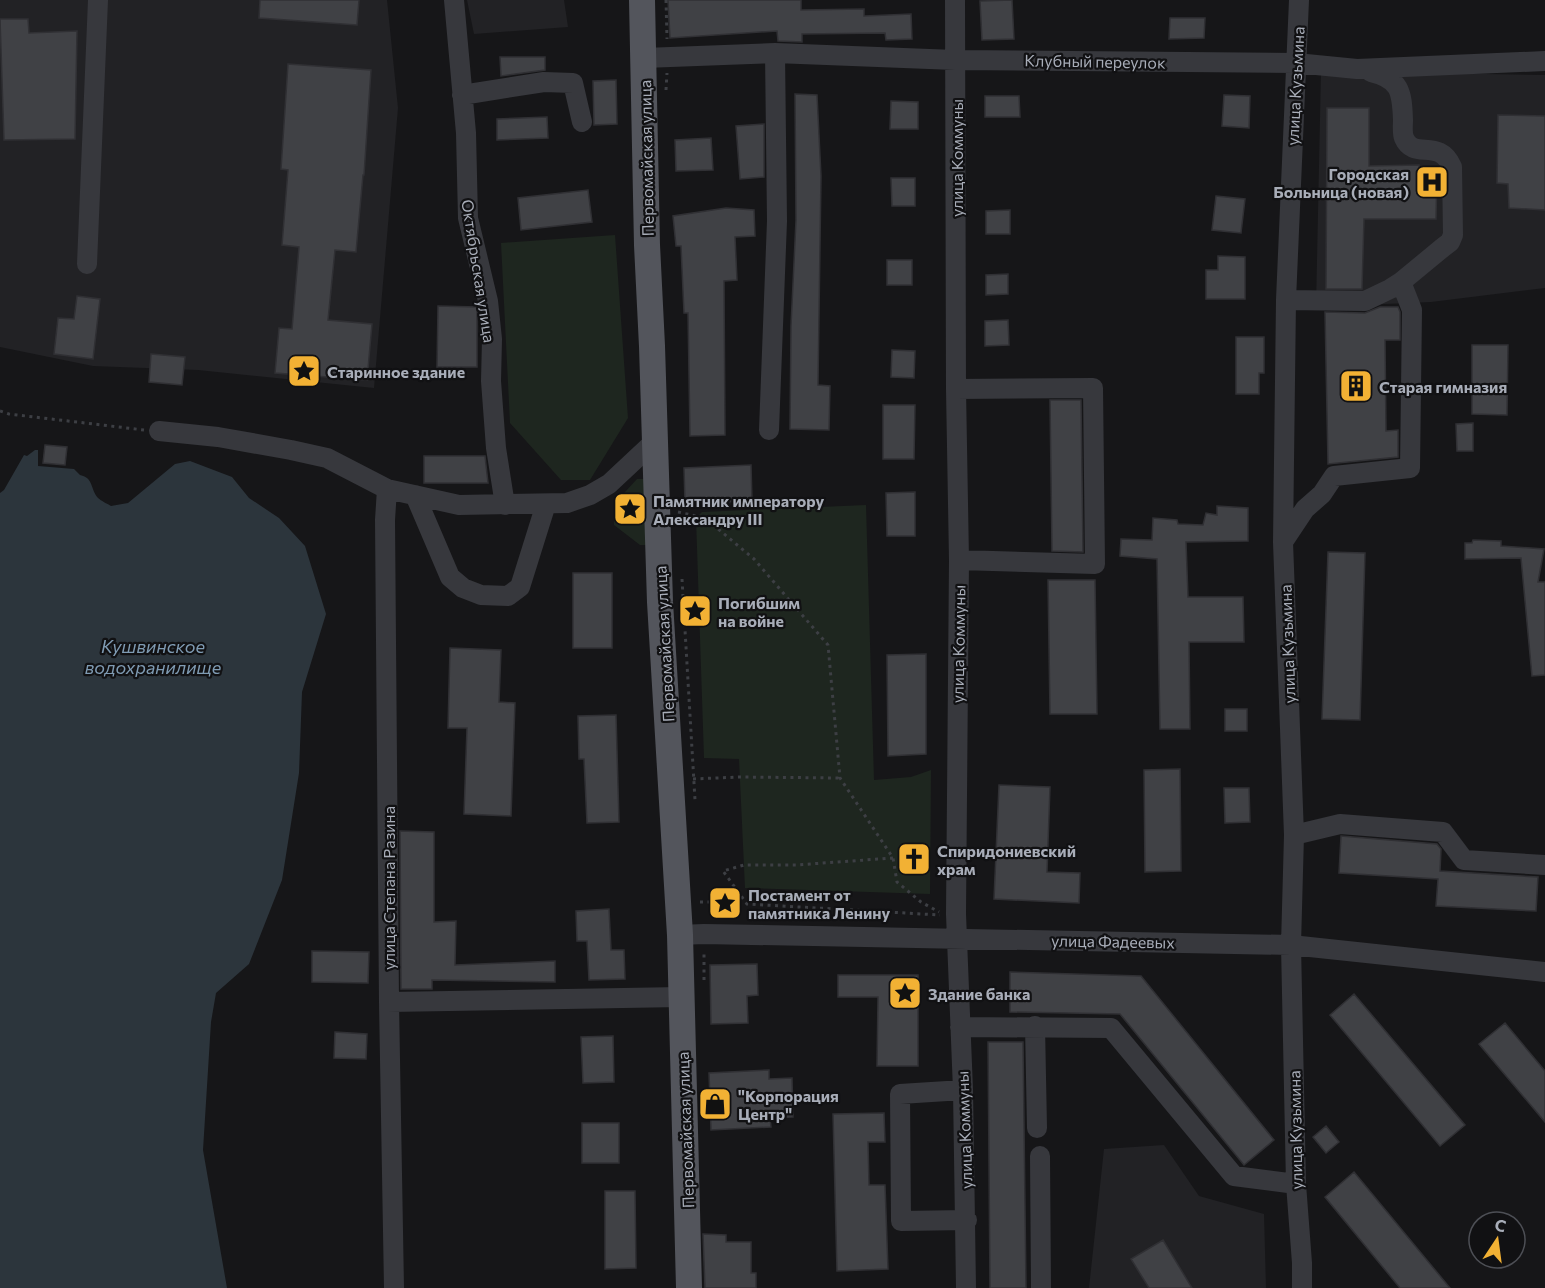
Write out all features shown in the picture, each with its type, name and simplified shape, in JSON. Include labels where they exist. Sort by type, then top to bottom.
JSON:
[{"type":"main road","name":"Первомайская улица","points":[[642,0],[647,244],[660,602],[680,935],[689,1288]]},
{"type":"street","points":[[87,264],[98,0]]},
{"type":"street","name":"Октябрьская улица","points":[[454,0],[466,133],[468,218],[488,301],[492,339],[491,381],[496,448],[506,505]]},
{"type":"street","name":"улица Коммуны","points":[[955,0],[959,560],[957,938],[967,1220],[966,1288]]},
{"type":"street","name":"улица Кузьмина","points":[[1299,0],[1286,300],[1283,542],[1294,835],[1291,945],[1296,1184],[1302,1288]]},
{"type":"street","points":[[769,430],[777,221],[775,53]]},
{"type":"street","name":"Клубный переулок","points":[[644,58],[775,53],[955,60],[1296,63],[1357,69],[1545,61]]},
{"type":"street","points":[[1286,300],[1365,300],[1401,282],[1450,242],[1453,235],[1452,167],[1448,159],[1436,150],[1417,150],[1404,138],[1401,93],[1394,81],[1384,75],[1357,69]]},
{"type":"street","points":[[462,95],[544,82],[573,83],[582,122]]},
{"type":"street","points":[[1283,542],[1305,509],[1322,494],[1334,476],[1410,468],[1412,310],[1401,282]]},
{"type":"street","points":[[956,389],[1094,388],[1095,564],[959,560]]},
{"type":"street","points":[[159,431],[218,437],[327,458],[387,489],[459,505],[546,504],[567,502],[590,495],[609,484],[655,441]]},
{"type":"street","name":"улица Степана Разина","points":[[387,489],[385,531],[389,1002],[394,1288]]},
{"type":"street","points":[[415,495],[450,577],[464,588],[481,595],[508,596],[520,587],[546,504]]},
{"type":"street","points":[[1294,835],[1340,824],[1443,832],[1464,860],[1545,865]]},
{"type":"street","name":"улица Фадеевых","points":[[680,935],[957,938],[1051,932],[1291,945],[1545,972]]},
{"type":"street","points":[[389,1002],[681,997]]},
{"type":"street","points":[[1035,1026],[1037,1128]]},
{"type":"street","points":[[960,1027],[1111,1028],[1234,1176],[1296,1184]]},
{"type":"street","points":[[963,1090],[900,1094],[901,1221],[967,1220]]},
{"type":"street","points":[[1040,1156],[1041,1288]]},
{"type":"path","points":[[0,411],[9,414],[159,431]]},
{"type":"path","points":[[678,512],[705,518],[754,559],[828,645],[840,778],[893,858],[897,882],[921,902],[945,915],[747,904],[723,871],[744,865],[796,866],[893,858]]},
{"type":"path","points":[[693,779],[840,778]]},
{"type":"path","points":[[700,902],[720,902]]},
{"type":"shaded area","points":[[0,0],[387,0],[398,108],[374,388],[198,370],[93,366],[0,347]]},
{"type":"shaded area","points":[[467,0],[564,0],[568,27],[474,34]]},
{"type":"shaded area","name":"Городская Больница (новая)","points":[[1321,71],[1545,75],[1545,288],[1431,302],[1316,307]]},
{"type":"shaded area","points":[[615,235],[628,418],[590,480],[561,480],[510,423],[501,243]]},
{"type":"shaded area","points":[[637,479],[646,479],[649,545],[640,545],[614,525],[614,504]]},
{"type":"shaded area","points":[[866,505],[874,780],[911,777],[931,770],[930,894],[745,888],[739,759],[704,758],[696,518],[702,512]]},
{"type":"shaded area","points":[[1164,1145],[1199,1196],[1264,1214],[1266,1288],[1089,1288],[1104,1149]]},
{"type":"water","name":"Кушвинское водохранилище","points":[[38,450],[38,466],[74,469],[90,481],[98,498],[111,506],[128,503],[175,464],[190,461],[232,477],[249,498],[279,518],[305,546],[326,614],[302,692],[299,773],[282,880],[249,964],[216,993],[211,1022],[203,1150],[227,1288],[0,1288],[0,493],[24,455],[27,456]]},
{"type":"building","points":[[260,0],[359,0],[357,25],[259,18]]},
{"type":"building","points":[[668,0],[801,0],[801,10],[864,9],[864,16],[911,14],[912,39],[886,40],[885,33],[802,34],[802,42],[778,41],[777,31],[670,38]]},
{"type":"building","points":[[1012,0],[1014,39],[982,40],[980,1]]},
{"type":"building","points":[[1170,18],[1205,18],[1204,38],[1169,39]]},
{"type":"building","points":[[0,19],[28,19],[29,33],[77,31],[75,139],[4,140]]},
{"type":"building","points":[[500,57],[545,57],[545,70],[501,76]]},
{"type":"building","points":[[288,64],[371,70],[356,252],[335,250],[328,320],[372,324],[367,380],[275,373],[279,328],[292,329],[299,247],[282,245],[288,170],[281,169]]},
{"type":"building","points":[[616,80],[617,124],[594,125],[593,81]]},
{"type":"building","points":[[795,94],[817,95],[821,176],[818,385],[830,386],[829,430],[790,429],[791,326],[796,220]]},
{"type":"building","points":[[1224,95],[1250,96],[1249,128],[1222,126]]},
{"type":"building","points":[[985,96],[1019,96],[1020,117],[985,117]]},
{"type":"building","points":[[891,101],[918,102],[918,129],[890,129]]},
{"type":"building","points":[[1327,108],[1369,108],[1369,166],[1419,165],[1419,173],[1437,173],[1436,219],[1364,219],[1362,289],[1326,289]]},
{"type":"building","points":[[1498,115],[1545,116],[1545,210],[1509,208],[1508,184],[1497,183]]},
{"type":"building","points":[[547,117],[548,138],[497,140],[497,119]]},
{"type":"building","points":[[764,124],[764,177],[740,179],[736,126]]},
{"type":"building","points":[[711,138],[713,170],[676,171],[675,140]]},
{"type":"building","points":[[891,178],[915,178],[915,206],[892,206]]},
{"type":"building","points":[[588,190],[592,222],[521,230],[518,198]]},
{"type":"building","points":[[1216,196],[1245,199],[1241,233],[1212,230]]},
{"type":"building","points":[[726,208],[754,210],[755,236],[735,237],[737,280],[724,281],[725,435],[690,436],[688,313],[684,313],[681,246],[676,246],[673,216]]},
{"type":"building","points":[[1010,210],[1010,234],[986,234],[986,211]]},
{"type":"building","points":[[1218,256],[1245,257],[1245,299],[1206,299],[1206,270],[1218,270]]},
{"type":"building","points":[[887,260],[912,260],[912,285],[887,285]]},
{"type":"building","points":[[1008,274],[1008,294],[986,295],[986,275]]},
{"type":"building","points":[[77,296],[100,299],[93,359],[54,354],[58,318],[74,319]]},
{"type":"building","points":[[438,306],[477,307],[477,367],[437,367]]},
{"type":"building","name":"Старая гимназия","points":[[1380,307],[1398,307],[1400,312],[1400,340],[1385,340],[1386,431],[1398,430],[1398,457],[1328,464],[1325,312],[1365,313]]},
{"type":"building","points":[[1008,320],[1009,345],[985,346],[985,321]]},
{"type":"building","points":[[1236,337],[1264,337],[1264,373],[1259,373],[1259,394],[1236,394]]},
{"type":"building","points":[[1472,345],[1508,345],[1507,415],[1472,414]]},
{"type":"building","points":[[892,350],[915,351],[914,378],[891,377]]},
{"type":"building","points":[[151,354],[185,357],[182,385],[149,382]]},
{"type":"building","points":[[1050,400],[1081,400],[1083,552],[1052,551]]},
{"type":"building","points":[[883,405],[915,405],[914,459],[883,459]]},
{"type":"building","points":[[1473,423],[1473,451],[1457,451],[1456,424]]},
{"type":"building","points":[[45,445],[67,447],[65,465],[43,463]]},
{"type":"building","points":[[424,456],[485,456],[488,483],[424,483]]},
{"type":"building","points":[[751,465],[752,501],[685,503],[684,468]]},
{"type":"building","points":[[915,492],[915,536],[887,536],[886,493]]},
{"type":"building","points":[[1217,506],[1248,508],[1248,541],[1186,542],[1188,597],[1243,597],[1244,642],[1189,642],[1190,729],[1160,729],[1157,559],[1120,556],[1121,539],[1152,540],[1153,518],[1177,520],[1178,524],[1203,525],[1206,513],[1217,515]]},
{"type":"building","points":[[1473,540],[1501,541],[1501,546],[1544,549],[1538,582],[1545,582],[1545,675],[1532,676],[1521,558],[1465,559],[1465,543],[1472,543]]},
{"type":"building","points":[[1328,552],[1365,553],[1360,720],[1322,719]]},
{"type":"building","points":[[573,573],[612,573],[612,648],[573,648]]},
{"type":"building","points":[[1048,580],[1095,580],[1097,714],[1050,714]]},
{"type":"building","points":[[450,648],[501,650],[499,702],[515,703],[511,816],[464,814],[467,728],[448,728]]},
{"type":"building","points":[[926,654],[926,754],[888,756],[887,655]]},
{"type":"building","points":[[1225,709],[1247,709],[1247,731],[1225,731]]},
{"type":"building","points":[[616,715],[619,822],[587,823],[584,759],[579,759],[578,716]]},
{"type":"building","points":[[1180,769],[1181,871],[1145,872],[1144,770]]},
{"type":"building","points":[[999,785],[1050,787],[1047,872],[1080,873],[1079,903],[994,899]]},
{"type":"building","points":[[1224,788],[1249,788],[1250,822],[1225,823]]},
{"type":"building","points":[[400,831],[434,832],[434,922],[456,921],[455,965],[555,961],[555,982],[432,980],[432,989],[401,989]]},
{"type":"building","points":[[1341,836],[1437,844],[1441,849],[1440,871],[1538,877],[1536,911],[1436,906],[1438,879],[1339,873]]},
{"type":"building","name":"Спиридониевский храм","points":[[903,851],[925,852],[925,867],[902,866]]},
{"type":"building","points":[[609,909],[611,950],[624,950],[625,979],[589,980],[587,941],[577,941],[576,911]]},
{"type":"building","points":[[312,951],[369,952],[368,983],[312,982]]},
{"type":"building","points":[[757,964],[758,995],[747,996],[748,1023],[711,1024],[710,965]]},
{"type":"building","points":[[1010,972],[1141,976],[1274,1140],[1244,1165],[1120,1014],[1010,1012]]},
{"type":"building","points":[[838,975],[918,975],[918,1066],[877,1066],[878,997],[838,997]]},
{"type":"building","points":[[1354,994],[1465,1125],[1440,1146],[1330,1015]]},
{"type":"building","points":[[1505,1023],[1545,1071],[1545,1122],[1479,1044]]},
{"type":"building","points":[[335,1032],[367,1034],[366,1059],[334,1058]]},
{"type":"building","points":[[613,1036],[614,1082],[583,1083],[581,1037]]},
{"type":"building","points":[[988,1042],[1023,1042],[1026,1288],[990,1288]]},
{"type":"building","points":[[769,1070],[769,1079],[792,1078],[793,1117],[770,1118],[771,1127],[711,1130],[709,1073]]},
{"type":"building","points":[[884,1113],[885,1142],[868,1142],[869,1185],[885,1185],[888,1269],[837,1271],[833,1114]]},
{"type":"building","points":[[582,1123],[619,1123],[619,1163],[582,1163]]},
{"type":"building","points":[[1326,1126],[1339,1142],[1326,1153],[1313,1137]]},
{"type":"building","points":[[1354,1172],[1450,1288],[1400,1288],[1325,1197]]},
{"type":"building","points":[[605,1191],[635,1191],[636,1268],[605,1269]]},
{"type":"building","points":[[703,1234],[726,1235],[726,1242],[751,1242],[751,1273],[756,1273],[756,1288],[705,1288]]},
{"type":"building","points":[[1163,1240],[1192,1288],[1149,1288],[1131,1259]]},
{"type":"place","name":"Городская Больница (новая)","points":[[1432,182]]},
{"type":"place","name":"Старинное здание","points":[[304,371]]},
{"type":"place","name":"Старая гимназия","points":[[1356,386]]},
{"type":"place","name":"Памятник императору Александру III","points":[[630,509]]},
{"type":"place","name":"Погибшим на войне","points":[[695,611]]},
{"type":"place","name":"Спиридониевский храм","points":[[914,859]]},
{"type":"place","name":"Постамент от памятника Ленину","points":[[725,903]]},
{"type":"place","name":"Здание банка","points":[[905,993]]},
{"type":"place","name":"\"Корпорация Центр\"","points":[[715,1104]]}]
